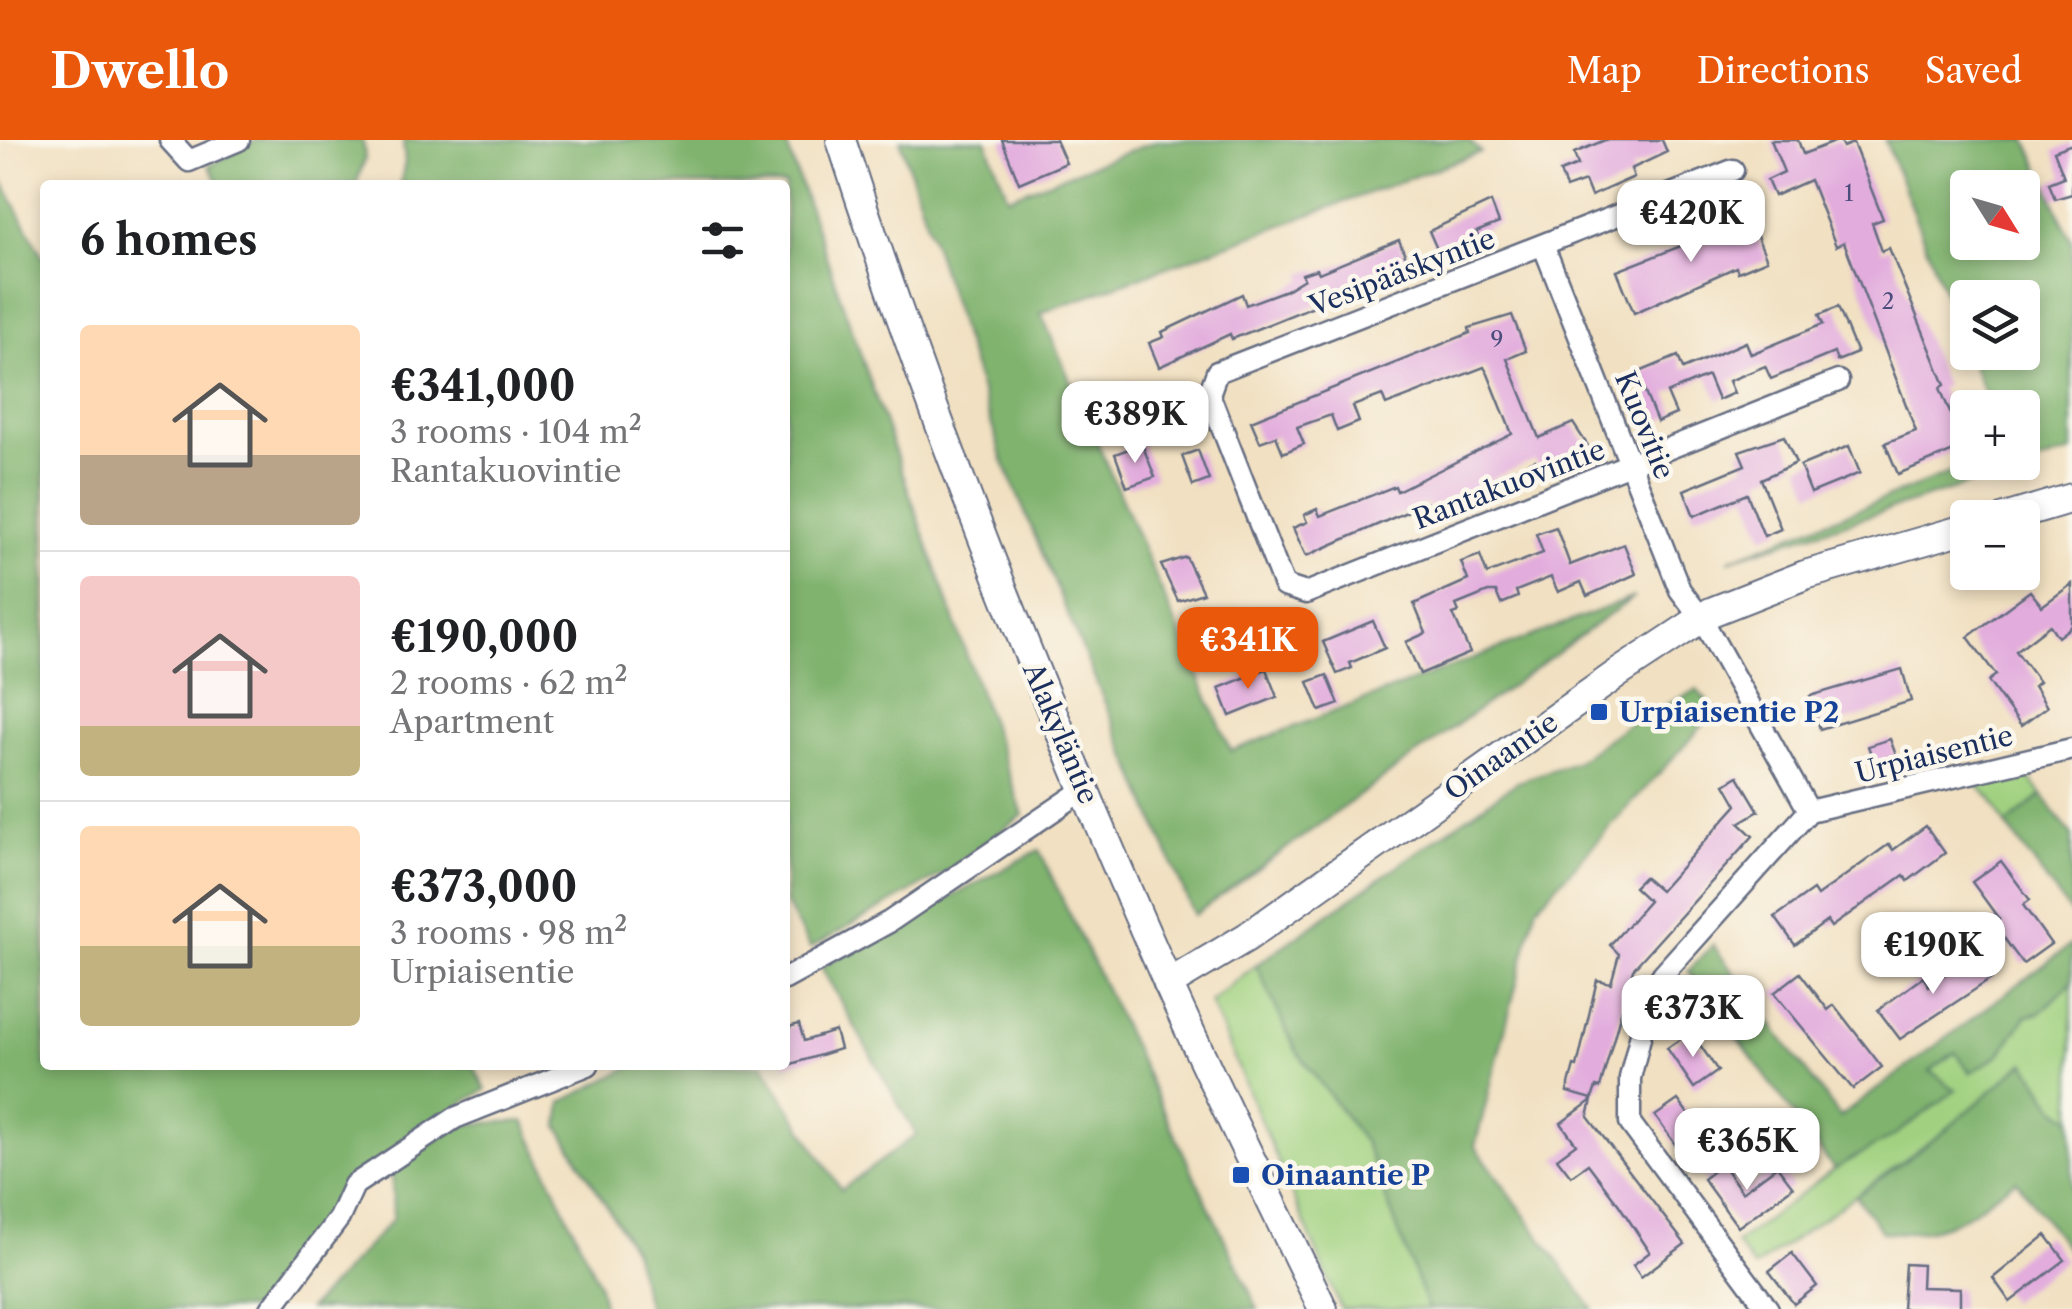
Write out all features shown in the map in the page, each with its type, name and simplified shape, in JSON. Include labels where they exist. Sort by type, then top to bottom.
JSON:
[{"type":"main road","name":"Alakyläntie","points":[[841,140],[904,332],[1014,620],[1168,984],[1323,1309]]},
{"type":"main road","points":[[2040,508],[2072,498]]},
{"type":"main road","name":"Oinaantie","points":[[1168,984],[1247,937],[1702,618],[1806,576],[1950,533]]},
{"type":"street","points":[[170,140],[189,161],[239,140]]},
{"type":"street","name":"Vesipääskyntie","points":[[1250,500],[1209,394],[1217,372],[1733,170]]},
{"type":"street","name":"Kuovitie","points":[[1544,247],[1680,590],[1702,618]]},
{"type":"street","name":"Rantakuovintie","points":[[1250,500],[1284,586],[1306,593],[1838,381]]},
{"type":"street","points":[[1702,618],[1809,812],[1662,974],[1651,993],[1627,1105],[1630,1123],[1768,1309]]},
{"type":"street","name":"Urpiaisentie","points":[[1809,812],[2072,749]]},
{"type":"street","points":[[790,976],[889,922],[1085,789]]},
{"type":"street","points":[[270,1309],[339,1218],[354,1185],[455,1118],[575,1070]]},
{"type":"green space","points":[[257,140],[363,140],[365,158],[358,180],[218,180],[209,166]]},
{"type":"green space","points":[[403,140],[785,140],[1023,815],[946,872],[810,948],[790,912],[790,180],[401,180],[405,162]]},
{"type":"green space","points":[[900,140],[986,140],[1008,197],[1158,140],[1468,140],[1481,152],[1041,313],[1231,751],[1634,597],[1194,915],[1003,460]]},
{"type":"green space","points":[[1885,140],[2027,140],[2072,242],[2072,452],[2040,462],[2040,390],[1983,390],[1975,370],[2040,370],[2040,280],[1950,280],[1950,307]]},
{"type":"green space","points":[[0,177],[40,252],[40,1070],[476,1070],[486,1090],[414,1135],[356,1184],[306,1240],[256,1309],[0,1309]]},
{"type":"green space","points":[[1950,473],[1950,480],[1983,480],[1728,560]]},
{"type":"green space","points":[[1697,690],[1716,711],[1536,908],[1475,1146],[1593,1309],[1428,1309],[1365,1143],[1296,1050],[1256,965],[1517,782],[1577,761],[1631,722]]},
{"type":"green space","points":[[2021,767],[2042,795],[2006,825],[1992,799],[1974,782]]},
{"type":"green space","points":[[2042,795],[2072,836],[2072,915],[2006,825]]},
{"type":"green space","points":[[1039,850],[1258,1309],[648,1309],[633,1250],[559,1127],[562,1102],[625,1070],[766,1070],[841,1190],[916,1135],[821,967]]},
{"type":"green space","points":[[2072,944],[2072,982],[2040,1013],[2026,1016],[2000,1054],[1971,1073],[1955,1052],[1930,1071],[1956,1090],[1896,1134],[1834,1169],[1688,971],[1713,945],[1840,1117]]},
{"type":"green space","points":[[1256,965],[1296,1050],[1365,1143],[1428,1309],[1341,1309],[1210,1002]]},
{"type":"green space","points":[[2072,982],[2072,1119],[2055,1107],[2025,1063],[1940,1135],[1754,1268],[1736,1243],[1834,1169],[1896,1134],[1955,1090],[1930,1071],[1955,1052],[1970,1073],[2000,1054],[2026,1016],[2040,1013]]},
{"type":"green space","points":[[2025,1062],[2055,1107],[2072,1119],[2072,1255],[2016,1180],[1955,1222],[1924,1231],[1882,1232],[1856,1196],[1940,1135]]},
{"type":"green space","points":[[524,1121],[598,1282],[604,1309],[309,1309],[393,1219],[392,1165],[462,1124]]},
{"type":"building","points":[[1002,140],[1056,140],[1066,163],[1019,183]]},
{"type":"building","points":[[1605,140],[1662,140],[1667,152],[1631,169],[1634,177],[1591,196],[1585,181],[1566,188],[1560,172],[1578,165],[1574,153]]},
{"type":"building","points":[[1771,140],[1798,140],[1803,154],[1839,140],[1843,147],[1853,143],[1883,219],[1872,223],[1882,251],[1889,248],[1945,385],[1940,388],[1950,413],[1950,452],[1898,474],[1885,443],[1916,431],[1844,242],[1836,246],[1810,180],[1774,196],[1767,180],[1784,172]]},
{"type":"building","points":[[2072,144],[2072,194],[2055,199],[2049,183],[2064,177],[2054,151]]},
{"type":"building","points":[[1491,202],[1499,223],[1476,232],[1480,240],[1440,256],[1429,231]]},
{"type":"building","points":[[1749,217],[1767,260],[1738,272],[1736,267],[1634,313],[1617,271],[1691,242],[1693,247],[1723,235],[1720,229]]},
{"type":"building","points":[[1399,240],[1410,267],[1232,339],[1230,334],[1159,367],[1149,343],[1164,337],[1162,332],[1242,294],[1246,305],[1286,290],[1304,279],[1302,274],[1317,269],[1319,273]]},
{"type":"building","points":[[1838,307],[1857,353],[1837,361],[1834,353],[1771,379],[1765,366],[1729,381],[1734,393],[1718,400],[1708,376],[1667,393],[1676,414],[1657,422],[1637,373],[1678,356],[1683,369],[1746,342],[1751,354],[1823,324],[1819,315]]},
{"type":"building","points":[[1512,315],[1526,351],[1507,359],[1539,438],[1573,423],[1590,449],[1547,469],[1539,468],[1535,460],[1489,480],[1491,483],[1450,506],[1448,499],[1429,508],[1427,503],[1306,556],[1293,528],[1307,522],[1304,515],[1317,509],[1320,516],[1395,486],[1397,491],[1512,434],[1488,374],[1484,367],[1386,405],[1382,395],[1353,406],[1359,422],[1337,431],[1331,415],[1297,427],[1304,444],[1283,453],[1276,436],[1260,442],[1251,421],[1470,333],[1469,328]]},
{"type":"building","points":[[1784,436],[1796,463],[1761,479],[1781,529],[1764,536],[1747,494],[1694,516],[1684,490],[1745,465],[1739,451]]},
{"type":"building","points":[[1142,444],[1155,477],[1127,487],[1115,454]]},
{"type":"building","points":[[1849,446],[1860,473],[1811,493],[1800,466]]},
{"type":"building","points":[[1198,450],[1209,480],[1193,486],[1182,456]]},
{"type":"building","points":[[1556,527],[1570,565],[1624,544],[1636,574],[1587,596],[1581,582],[1558,592],[1551,577],[1516,591],[1518,597],[1501,604],[1496,592],[1488,592],[1456,605],[1459,612],[1453,614],[1470,653],[1420,674],[1406,642],[1426,633],[1414,604],[1468,580],[1461,562],[1480,555],[1487,574],[1543,553],[1536,534]]},
{"type":"building","points":[[1186,557],[1203,593],[1178,601],[1161,565]]},
{"type":"building","points":[[2072,584],[2072,626],[2058,637],[2050,625],[2016,651],[2039,682],[2034,686],[2047,707],[2021,726],[1988,681],[1996,675],[1968,637],[2030,591],[2042,606]]},
{"type":"building","points":[[1373,621],[1385,648],[1350,663],[1352,668],[1337,674],[1323,642]]},
{"type":"building","points":[[1266,669],[1277,697],[1230,716],[1219,688]]},
{"type":"building","points":[[1902,669],[1911,701],[1820,729],[1810,696]]},
{"type":"building","points":[[1327,675],[1339,704],[1320,711],[1308,682]]},
{"type":"building","points":[[1890,739],[1897,758],[1875,766],[1868,746]]},
{"type":"building","points":[[1738,776],[1759,811],[1739,823],[1753,836],[1633,969],[1600,1088],[1596,1087],[1592,1099],[1567,1092],[1574,1066],[1577,1067],[1597,980],[1611,983],[1619,954],[1610,945],[1649,901],[1634,887],[1644,877],[1660,891],[1737,805],[1725,784]]},
{"type":"building","points":[[1926,826],[1945,853],[1908,881],[1904,875],[1831,927],[1827,921],[1795,945],[1775,917],[1813,890],[1817,896],[1889,844],[1893,850]]},
{"type":"building","points":[[2001,861],[2030,900],[2023,905],[2051,944],[2023,964],[1993,923],[1999,919],[1972,882]]},
{"type":"building","points":[[1972,954],[1991,979],[1900,1039],[1878,1010],[1923,977],[1929,986]]},
{"type":"building","points":[[1800,973],[1828,1010],[1834,1005],[1882,1067],[1853,1089],[1774,993]]},
{"type":"building","points":[[1699,997],[1712,1016],[1686,1034],[1675,1018]]},
{"type":"building","points":[[799,1024],[804,1041],[835,1031],[840,1049],[790,1064],[790,1027]]},
{"type":"building","points":[[1691,1032],[1718,1071],[1694,1088],[1667,1048]]},
{"type":"building","points":[[1592,1100],[1588,1117],[1685,1244],[1641,1277],[1633,1265],[1650,1252],[1619,1205],[1588,1164],[1571,1176],[1557,1158],[1576,1144],[1561,1123]]},
{"type":"building","points":[[1678,1100],[1708,1141],[1685,1158],[1655,1116]]},
{"type":"building","points":[[1722,1164],[1742,1192],[1777,1166],[1793,1187],[1738,1227],[1703,1179]]},
{"type":"building","points":[[2046,1235],[2065,1260],[2010,1302],[1993,1278]]},
{"type":"building","points":[[1792,1253],[1817,1286],[1794,1304],[1769,1271]]},
{"type":"building","points":[[1905,1264],[1922,1265],[1921,1287],[1960,1288],[1960,1309],[1902,1309]]},
{"type":"place","name":"Urpiaisentie P2","points":[[1599,712]]},
{"type":"place","name":"Oinaantie P","points":[[1241,1175]]}]
